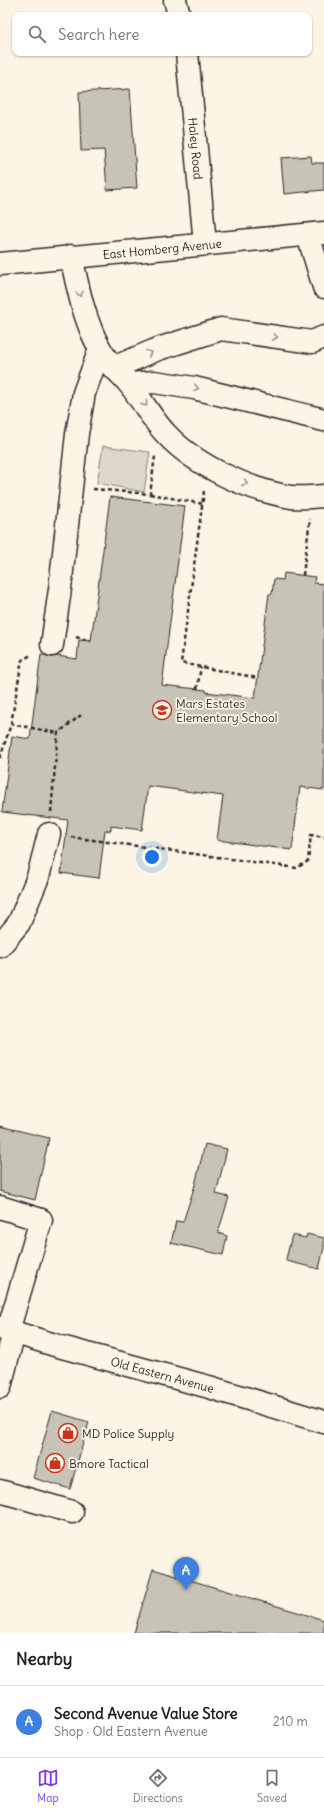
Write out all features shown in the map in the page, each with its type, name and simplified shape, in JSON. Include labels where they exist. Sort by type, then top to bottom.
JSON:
[{"type":"street","points":[[175,0],[179,12]]},
{"type":"street","name":"Haley Road","points":[[187,56],[206,244]]},
{"type":"street","points":[[316,234],[324,287]]},
{"type":"street","name":"East Homberg Avenue","points":[[0,264],[71,256],[316,234]]},
{"type":"street","points":[[71,256],[85,315],[100,349],[113,368],[130,384],[167,435],[191,456],[254,487],[291,497],[319,496]]},
{"type":"street","points":[[113,368],[158,349],[221,329],[312,342],[324,337]]},
{"type":"street","points":[[52,645],[60,589],[77,434],[84,393],[100,349]]},
{"type":"street","points":[[130,384],[154,382],[194,388],[324,420]]},
{"type":"street","points":[[0,946],[19,923],[38,877],[48,834]]},
{"type":"street","points":[[0,1207],[40,1220],[8,1330],[0,1387]]},
{"type":"street","name":"Old Eastern Avenue","points":[[8,1330],[58,1346],[202,1385],[324,1422]]},
{"type":"street","points":[[0,1491],[72,1512]]},
{"type":"path","points":[[150,494],[154,457],[167,435]]},
{"type":"path","points":[[208,465],[181,663],[258,678]]},
{"type":"path","points":[[92,489],[150,494],[203,504]]},
{"type":"path","points":[[302,575],[319,496]]},
{"type":"path","points":[[72,636],[91,641]]},
{"type":"path","points":[[0,758],[11,724],[22,660],[52,645]]},
{"type":"path","points":[[198,689],[200,667]]},
{"type":"path","points":[[81,715],[58,733],[48,834],[297,868],[308,860],[311,836],[324,838]]},
{"type":"path","points":[[11,724],[58,733]]},
{"type":"shaded area","points":[[103,446],[150,452],[144,492],[97,483]]},
{"type":"building","points":[[130,89],[137,188],[107,190],[104,150],[81,151],[79,92]]},
{"type":"building","points":[[311,156],[312,163],[324,163],[324,190],[284,194],[281,158]]},
{"type":"building","points":[[110,497],[185,506],[162,685],[255,698],[269,594],[272,594],[274,579],[283,580],[284,573],[315,577],[314,583],[324,584],[324,790],[300,787],[292,850],[217,840],[223,796],[148,786],[142,830],[111,826],[111,831],[105,830],[99,878],[61,873],[68,820],[2,812],[12,736],[30,739],[41,654],[51,657],[57,656],[77,659],[79,640],[91,641]]},
{"type":"building","points":[[0,1126],[49,1138],[35,1200],[0,1191]]},
{"type":"building","points":[[205,1144],[227,1149],[216,1194],[229,1197],[218,1233],[227,1236],[223,1255],[171,1243],[176,1221],[183,1222],[195,1185]]},
{"type":"building","points":[[307,1234],[324,1238],[324,1247],[319,1269],[286,1261],[292,1235],[306,1238]]},
{"type":"building","points":[[52,1411],[89,1422],[70,1489],[33,1478]]},
{"type":"building","points":[[153,1569],[324,1620],[324,1633],[134,1633]]},
{"type":"place","name":"Mars Estates Elementary School","points":[[162,710]]},
{"type":"place","name":"MD Police Supply","points":[[68,1433]]},
{"type":"place","name":"Bmore Tactical","points":[[55,1463]]},
{"type":"place","name":"Second Avenue Value Store","points":[[186,1590]]}]
